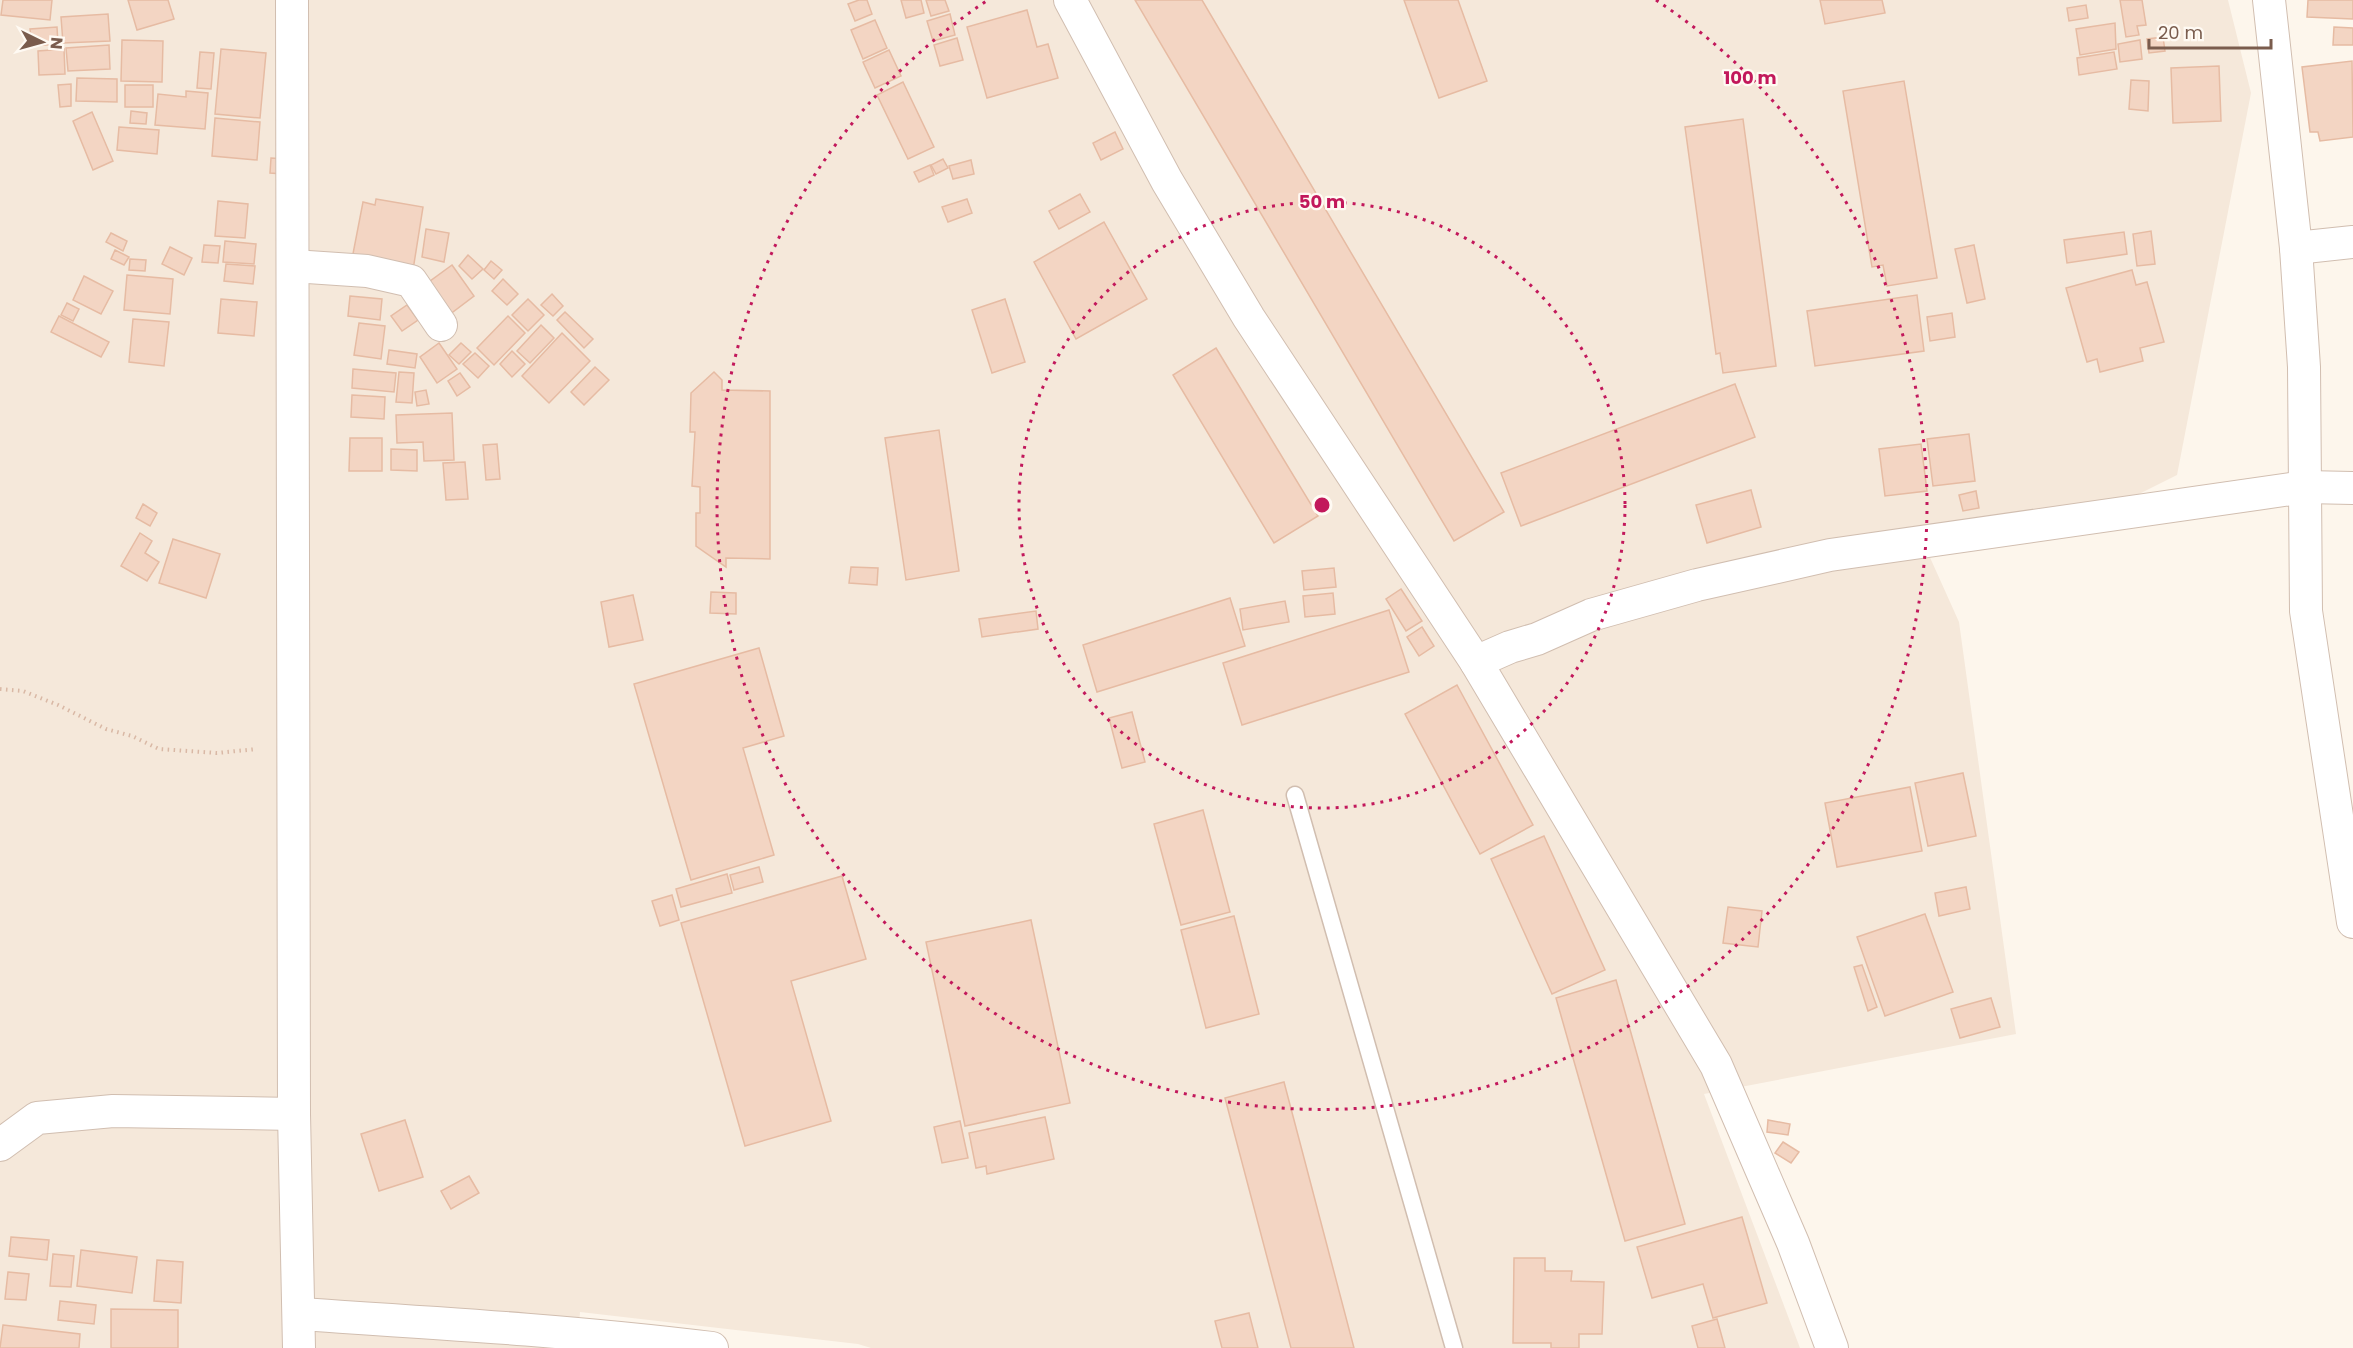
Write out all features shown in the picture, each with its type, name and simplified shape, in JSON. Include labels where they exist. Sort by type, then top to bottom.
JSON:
[{"type":"street","points":[[292,0],[294,1114],[299,1348]]},
{"type":"street","points":[[1070,0],[1167,180],[1249,318],[1476,662],[1716,1065],[1793,1243],[1832,1348]]},
{"type":"street","points":[[2269,0],[2296,248],[2304,367],[2306,611],[2353,922]]},
{"type":"street","points":[[2296,248],[2353,242]]},
{"type":"street","points":[[293,266],[367,271],[411,281],[441,325]]},
{"type":"street","points":[[1476,662],[1510,647],[1538,639],[1591,615],[1697,585],[1830,555],[2305,487],[2353,488]]},
{"type":"street","points":[[0,1145],[37,1118],[113,1111],[294,1114]]},
{"type":"street","points":[[299,1314],[497,1327],[712,1348]]},
{"type":"lane","points":[[1295,795],[1454,1348]]},
{"type":"path","points":[[0,689],[23,691],[58,705],[106,729],[132,736],[159,749],[217,753],[254,749],[293,750]]},
{"type":"shaded area","points":[[0,0],[2228,0],[2251,93],[2177,475],[2139,494],[1919,533],[1959,622],[2016,1034],[1704,1094],[1800,1348],[871,1348],[858,1344],[580,1312],[577,1348],[0,1348]]},
{"type":"building","points":[[3,0],[52,0],[50,20],[1,15]]},
{"type":"building","points":[[128,0],[168,0],[174,19],[137,30]]},
{"type":"building","points":[[867,0],[872,14],[855,21],[848,4]]},
{"type":"building","points":[[901,0],[921,0],[924,13],[906,18]]},
{"type":"building","points":[[926,0],[945,0],[949,11],[931,16]]},
{"type":"building","points":[[1135,0],[1202,0],[1504,512],[1454,541]]},
{"type":"building","points":[[1404,0],[1458,0],[1487,81],[1439,98]]},
{"type":"building","points":[[1820,0],[1882,0],[1885,13],[1825,24]]},
{"type":"building","points":[[2120,0],[2142,0],[2146,25],[2137,26],[2139,35],[2126,37]]},
{"type":"building","points":[[2308,0],[2353,0],[2353,19],[2307,17]]},
{"type":"building","points":[[2086,5],[2088,18],[2069,21],[2067,8]]},
{"type":"building","points":[[1027,10],[1037,47],[1048,44],[1058,78],[987,98],[967,27]]},
{"type":"building","points":[[108,14],[110,41],[63,43],[61,17]]},
{"type":"building","points":[[950,14],[955,35],[933,41],[927,21]]},
{"type":"building","points":[[875,20],[887,48],[863,59],[851,30]]},
{"type":"building","points":[[2115,23],[2116,49],[2080,55],[2076,29]]},
{"type":"building","points":[[57,27],[58,44],[32,46],[30,29]]},
{"type":"building","points":[[2334,27],[2353,28],[2353,45],[2333,45]]},
{"type":"building","points":[[2163,37],[2165,51],[2149,53],[2147,39]]},
{"type":"building","points":[[957,38],[963,60],[940,66],[934,45]]},
{"type":"building","points":[[122,40],[163,41],[162,82],[121,81]]},
{"type":"building","points":[[2140,40],[2142,59],[2120,62],[2118,44]]},
{"type":"building","points":[[109,45],[110,69],[68,71],[66,48]]},
{"type":"building","points":[[64,49],[65,74],[39,75],[38,51]]},
{"type":"building","points":[[221,49],[266,53],[260,118],[215,114]]},
{"type":"building","points":[[889,50],[901,76],[875,88],[863,62]]},
{"type":"building","points":[[200,52],[214,53],[211,89],[197,88]]},
{"type":"building","points":[[2114,52],[2117,69],[2079,75],[2077,58]]},
{"type":"building","points":[[2352,61],[2353,137],[2320,141],[2318,132],[2310,132],[2302,67]]},
{"type":"building","points":[[2219,66],[2221,121],[2173,123],[2171,68]]},
{"type":"building","points":[[77,78],[117,79],[117,102],[76,101]]},
{"type":"building","points":[[2131,80],[2149,81],[2148,111],[2129,109]]},
{"type":"building","points":[[1904,81],[1937,278],[1887,286],[1883,265],[1872,267],[1843,91]]},
{"type":"building","points":[[903,82],[934,147],[908,159],[877,95]]},
{"type":"building","points":[[71,84],[71,106],[60,107],[58,85]]},
{"type":"building","points":[[125,85],[153,85],[153,107],[125,107]]},
{"type":"building","points":[[186,91],[208,93],[205,129],[155,125],[158,94],[186,97]]},
{"type":"building","points":[[131,111],[147,113],[146,124],[130,123]]},
{"type":"building","points":[[92,112],[113,161],[93,170],[73,121]]},
{"type":"building","points":[[215,118],[260,122],[257,160],[212,156]]},
{"type":"building","points":[[1743,119],[1776,366],[1723,373],[1720,353],[1716,354],[1685,127]]},
{"type":"building","points":[[119,127],[159,130],[157,154],[117,150]]},
{"type":"building","points":[[1115,132],[1123,149],[1101,160],[1093,143]]},
{"type":"building","points":[[271,158],[284,159],[283,174],[270,173]]},
{"type":"building","points":[[943,159],[948,168],[936,174],[931,165]]},
{"type":"building","points":[[971,160],[974,174],[953,179],[949,166]]},
{"type":"building","points":[[930,165],[934,175],[919,182],[914,172]]},
{"type":"building","points":[[1080,194],[1090,212],[1059,229],[1049,211]]},
{"type":"building","points":[[376,199],[423,207],[413,270],[352,259],[363,202],[375,205]]},
{"type":"building","points":[[967,199],[972,213],[948,222],[942,207]]},
{"type":"building","points":[[218,201],[248,204],[245,238],[215,236]]},
{"type":"building","points":[[1104,222],[1147,299],[1076,339],[1034,262]]},
{"type":"building","points":[[426,229],[449,233],[444,262],[422,257]]},
{"type":"building","points":[[2151,231],[2155,264],[2137,266],[2133,234]]},
{"type":"building","points":[[2124,232],[2127,254],[2067,263],[2064,240]]},
{"type":"building","points":[[111,233],[127,241],[123,251],[106,242]]},
{"type":"building","points":[[225,241],[256,244],[254,264],[223,262]]},
{"type":"building","points":[[204,245],[220,246],[218,263],[202,262]]},
{"type":"building","points":[[1974,245],[1985,299],[1967,303],[1955,249]]},
{"type":"building","points":[[170,247],[192,258],[184,275],[162,264]]},
{"type":"building","points":[[115,250],[129,257],[124,265],[111,259]]},
{"type":"building","points":[[468,255],[483,269],[472,279],[459,266]]},
{"type":"building","points":[[130,259],[146,260],[145,271],[129,270]]},
{"type":"building","points":[[491,261],[502,270],[494,279],[484,270]]},
{"type":"building","points":[[226,264],[255,266],[253,284],[224,281]]},
{"type":"building","points":[[452,265],[474,296],[445,318],[422,287]]},
{"type":"building","points":[[2132,270],[2136,285],[2147,282],[2164,342],[2140,348],[2143,361],[2100,372],[2097,359],[2087,362],[2066,288]]},
{"type":"building","points":[[127,275],[173,279],[170,314],[124,310]]},
{"type":"building","points":[[84,276],[113,291],[101,314],[73,300]]},
{"type":"building","points":[[503,279],[518,294],[507,305],[492,291]]},
{"type":"building","points":[[552,294],[563,306],[553,316],[541,305]]},
{"type":"building","points":[[1917,295],[1924,351],[1815,366],[1807,311]]},
{"type":"building","points":[[350,296],[382,299],[380,320],[348,316]]},
{"type":"building","points":[[221,299],[257,302],[254,336],[218,333]]},
{"type":"building","points":[[528,299],[544,315],[528,331],[512,315]]},
{"type":"building","points":[[1005,299],[1025,362],[992,373],[972,310]]},
{"type":"building","points":[[67,303],[79,309],[73,321],[61,315]]},
{"type":"building","points":[[407,305],[418,320],[402,331],[391,316]]},
{"type":"building","points":[[565,312],[593,339],[584,348],[557,320]]},
{"type":"building","points":[[1952,313],[1955,337],[1930,341],[1927,317]]},
{"type":"building","points":[[59,316],[109,342],[101,357],[51,332]]},
{"type":"building","points":[[508,316],[525,333],[494,365],[477,348]]},
{"type":"building","points":[[133,319],[169,322],[164,366],[129,362]]},
{"type":"building","points":[[359,323],[385,326],[381,359],[354,355]]},
{"type":"building","points":[[541,325],[554,338],[530,363],[517,351]]},
{"type":"building","points":[[562,333],[590,361],[549,403],[522,376]]},
{"type":"building","points":[[439,343],[457,369],[437,383],[420,357]]},
{"type":"building","points":[[461,343],[471,352],[459,364],[449,355]]},
{"type":"building","points":[[1216,348],[1318,516],[1274,543],[1173,375]]},
{"type":"building","points":[[389,350],[417,354],[415,368],[387,364]]},
{"type":"building","points":[[512,351],[525,364],[512,377],[500,364]]},
{"type":"building","points":[[475,353],[489,366],[478,378],[463,364]]},
{"type":"building","points":[[595,367],[609,380],[584,405],[571,392]]},
{"type":"building","points":[[353,369],[396,373],[394,392],[352,388]]},
{"type":"building","points":[[399,372],[414,373],[412,403],[396,402]]},
{"type":"building","points":[[714,372],[722,380],[722,390],[770,391],[770,559],[726,558],[726,567],[696,546],[696,513],[700,513],[700,487],[692,486],[695,432],[690,432],[691,393]]},
{"type":"building","points":[[460,373],[470,387],[457,396],[448,381]]},
{"type":"building","points":[[1735,384],[1755,437],[1521,526],[1501,473]]},
{"type":"building","points":[[426,390],[429,404],[417,406],[415,392]]},
{"type":"building","points":[[352,395],[385,397],[384,419],[351,417]]},
{"type":"building","points":[[452,413],[454,460],[424,461],[423,442],[397,443],[396,415]]},
{"type":"building","points":[[939,430],[959,571],[906,580],[885,438]]},
{"type":"building","points":[[1969,434],[1975,481],[1933,486],[1927,439]]},
{"type":"building","points":[[350,438],[382,438],[382,471],[349,471]]},
{"type":"building","points":[[497,444],[500,479],[486,480],[483,445]]},
{"type":"building","points":[[1921,444],[1927,491],[1885,496],[1879,449]]},
{"type":"building","points":[[391,449],[417,450],[417,471],[391,470]]},
{"type":"building","points":[[465,462],[468,499],[446,500],[443,463]]},
{"type":"building","points":[[1751,490],[1761,527],[1707,543],[1696,505]]},
{"type":"building","points":[[1976,491],[1979,508],[1963,511],[1959,495]]},
{"type":"building","points":[[143,504],[157,513],[150,526],[136,518]]},
{"type":"building","points":[[140,533],[152,541],[145,553],[159,562],[147,581],[121,566]]},
{"type":"building","points":[[173,539],[220,554],[206,598],[159,583]]},
{"type":"building","points":[[851,567],[878,568],[877,585],[849,583]]},
{"type":"building","points":[[1334,568],[1336,587],[1304,590],[1302,571]]},
{"type":"building","points":[[1401,589],[1422,621],[1406,631],[1386,599]]},
{"type":"building","points":[[711,592],[736,593],[736,614],[710,613]]},
{"type":"building","points":[[1333,593],[1335,614],[1305,617],[1303,596]]},
{"type":"building","points":[[633,595],[643,640],[609,647],[601,602]]},
{"type":"building","points":[[1230,598],[1245,646],[1097,692],[1083,645]]},
{"type":"building","points":[[1285,601],[1289,622],[1243,630],[1240,609]]},
{"type":"building","points":[[1389,610],[1409,672],[1242,725],[1223,663]]},
{"type":"building","points":[[1036,611],[1038,629],[982,637],[979,619]]},
{"type":"building","points":[[1422,627],[1434,646],[1419,656],[1407,637]]},
{"type":"building","points":[[759,648],[784,736],[743,748],[774,855],[691,880],[634,684]]},
{"type":"building","points":[[1457,685],[1533,825],[1480,854],[1405,714]]},
{"type":"building","points":[[1132,712],[1145,762],[1122,768],[1109,718]]},
{"type":"building","points":[[1963,773],[1976,836],[1928,846],[1915,783]]},
{"type":"building","points":[[1910,787],[1922,851],[1837,867],[1825,803]]},
{"type":"building","points":[[1203,810],[1230,912],[1181,925],[1154,824]]},
{"type":"building","points":[[1544,836],[1605,970],[1552,994],[1491,859]]},
{"type":"building","points":[[759,867],[763,882],[734,890],[730,875]]},
{"type":"building","points":[[727,874],[732,893],[681,907],[676,889]]},
{"type":"building","points":[[842,876],[866,959],[791,981],[831,1121],[745,1146],[681,923]]},
{"type":"building","points":[[1966,887],[1970,909],[1939,916],[1935,893]]},
{"type":"building","points":[[672,895],[679,920],[660,926],[652,901]]},
{"type":"building","points":[[1728,907],[1762,911],[1758,947],[1723,943]]},
{"type":"building","points":[[1925,914],[1953,992],[1885,1016],[1857,937]]},
{"type":"building","points":[[1234,916],[1259,1014],[1206,1028],[1181,930]]},
{"type":"building","points":[[1031,920],[1070,1103],[965,1126],[926,942]]},
{"type":"building","points":[[1862,965],[1877,1007],[1868,1011],[1854,967]]},
{"type":"building","points":[[1616,980],[1685,1224],[1625,1241],[1556,998]]},
{"type":"building","points":[[1991,998],[2000,1027],[1960,1038],[1951,1009]]},
{"type":"building","points":[[1284,1082],[1354,1348],[1291,1348],[1225,1098]]},
{"type":"building","points":[[1045,1117],[1054,1159],[987,1174],[986,1166],[976,1168],[969,1133]]},
{"type":"building","points":[[405,1120],[423,1177],[379,1191],[361,1134]]},
{"type":"building","points":[[1768,1120],[1790,1124],[1788,1135],[1767,1132]]},
{"type":"building","points":[[960,1121],[968,1158],[942,1163],[934,1127]]},
{"type":"building","points":[[1783,1142],[1799,1152],[1791,1163],[1775,1153]]},
{"type":"building","points":[[469,1176],[479,1193],[451,1209],[441,1191]]},
{"type":"building","points":[[1742,1217],[1767,1303],[1713,1318],[1703,1284],[1652,1298],[1637,1247]]},
{"type":"building","points":[[11,1237],[49,1240],[47,1260],[9,1256]]},
{"type":"building","points":[[81,1250],[137,1257],[132,1293],[77,1286]]},
{"type":"building","points":[[53,1254],[74,1256],[71,1287],[50,1286]]},
{"type":"building","points":[[1514,1258],[1545,1258],[1545,1271],[1572,1271],[1571,1281],[1604,1282],[1602,1334],[1579,1334],[1579,1348],[1551,1348],[1551,1343],[1513,1343]]},
{"type":"building","points":[[157,1260],[183,1262],[181,1303],[154,1301]]},
{"type":"building","points":[[8,1272],[29,1274],[26,1300],[5,1299]]},
{"type":"building","points":[[60,1301],[96,1305],[94,1324],[58,1320]]},
{"type":"building","points":[[111,1309],[178,1310],[178,1348],[111,1348]]},
{"type":"building","points":[[1249,1313],[1258,1348],[1222,1348],[1215,1321]]},
{"type":"building","points":[[1717,1319],[1725,1348],[1698,1348],[1692,1326]]},
{"type":"building","points":[[3,1325],[80,1334],[79,1348],[0,1348]]}]
